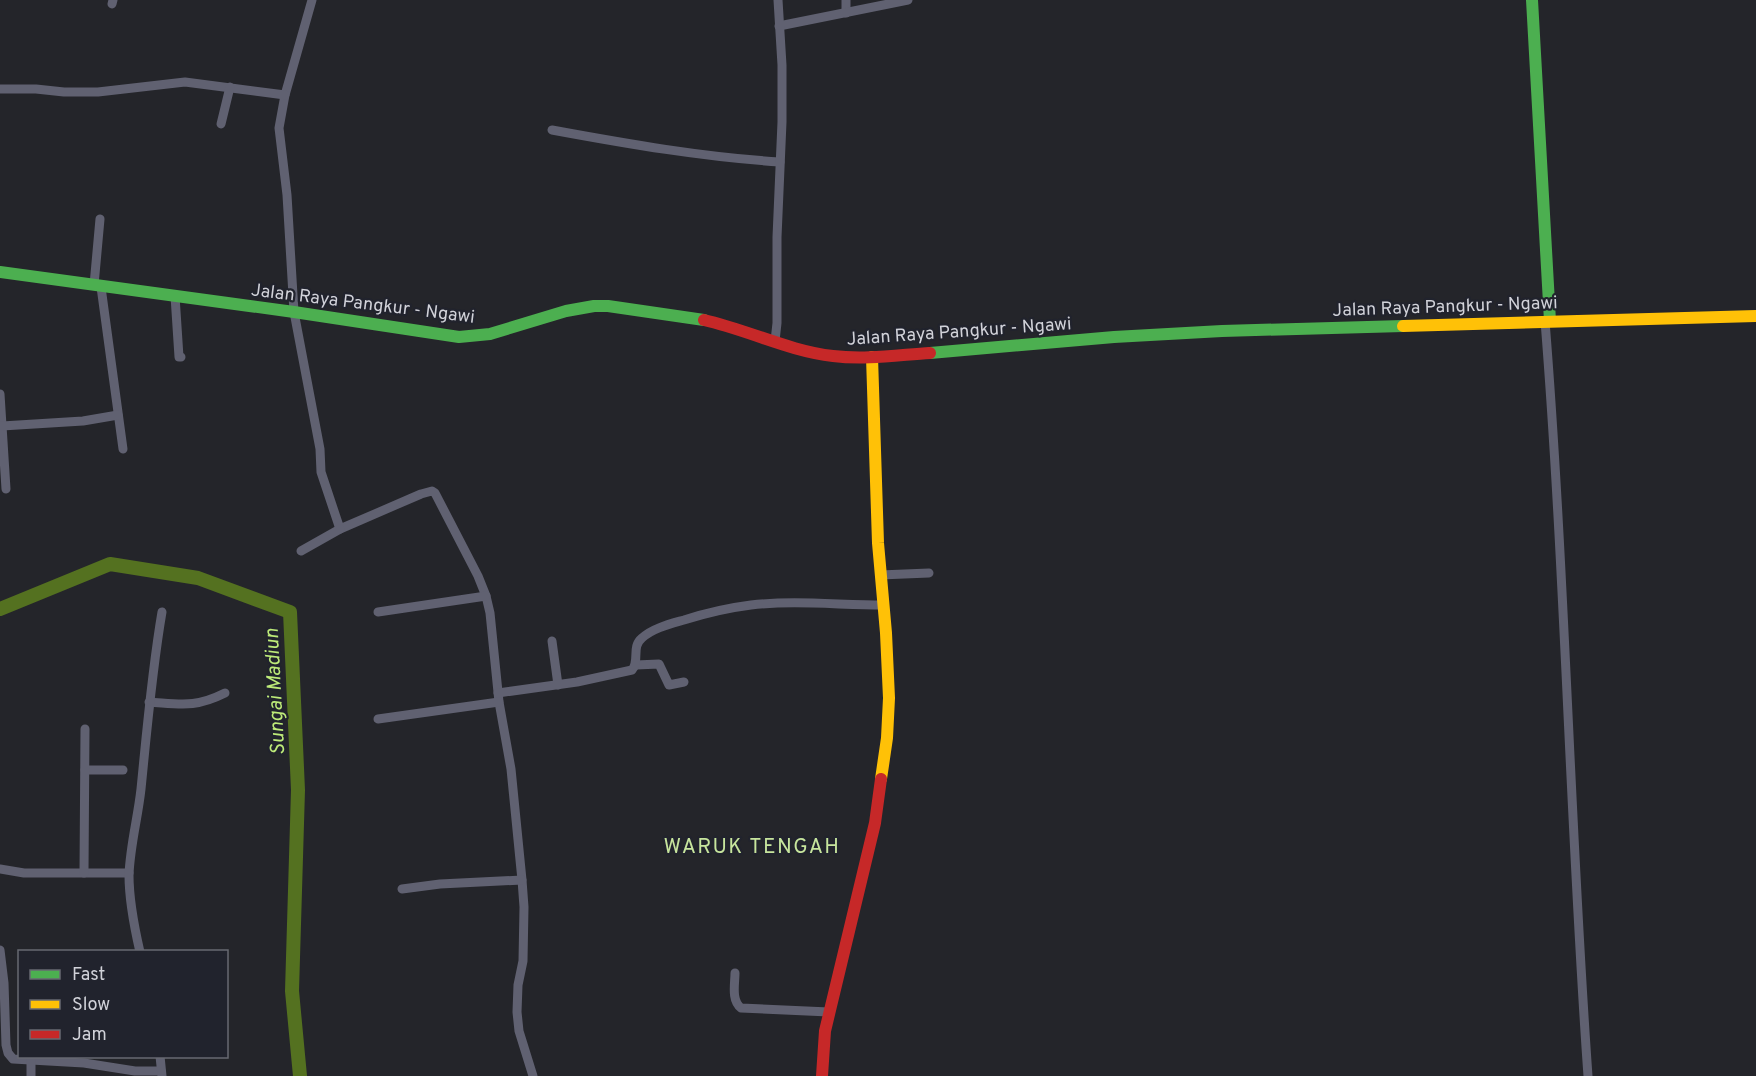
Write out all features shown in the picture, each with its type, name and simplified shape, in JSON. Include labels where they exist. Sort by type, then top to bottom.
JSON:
[{"type":"main road","points":[[1532,0],[1547,321]]},
{"type":"main road","name":"Jalan Raya Pangkur - Ngawi","points":[[0,272],[459,337],[500,333],[570,309],[608,306],[701,318],[798,349],[831,356],[872,357],[1163,334],[1756,316]]},
{"type":"main road","points":[[822,1076],[822,1052],[829,1012],[875,823],[887,738],[889,698],[880,575],[872,357]]},
{"type":"street","points":[[312,0],[285,95],[280,117],[279,139],[287,195],[294,312],[320,449],[321,472],[340,528]]},
{"type":"street","points":[[775,341],[782,122],[778,0]]},
{"type":"street","points":[[846,0],[846,13]]},
{"type":"street","points":[[779,26],[908,0]]},
{"type":"street","points":[[0,89],[98,92],[185,82],[285,95]]},
{"type":"street","points":[[221,124],[230,87]]},
{"type":"street","points":[[552,130],[650,148],[743,160],[780,162]]},
{"type":"street","points":[[100,219],[97,286],[123,449]]},
{"type":"street","points":[[175,296],[179,357],[181,357]]},
{"type":"street","points":[[1547,321],[1580,964],[1588,1076]]},
{"type":"street","points":[[0,394],[6,489]]},
{"type":"street","points":[[2,426],[83,421],[118,415]]},
{"type":"street","points":[[301,551],[340,528],[432,491],[438,497],[478,576],[486,596],[489,613],[499,698],[511,769],[524,907],[523,961],[518,985],[517,1012],[519,1031],[534,1076]]},
{"type":"street","points":[[880,575],[929,573]]},
{"type":"street","points":[[378,612],[486,596]]},
{"type":"street","points":[[378,719],[499,698],[632,670],[636,665],[636,644],[640,639],[660,628],[699,615],[731,608],[770,604],[883,605]]},
{"type":"street","points":[[141,950],[134,926],[129,873],[141,792],[154,657],[162,612]]},
{"type":"street","points":[[552,641],[558,685]]},
{"type":"street","points":[[636,665],[659,664],[666,683],[669,685],[684,682]]},
{"type":"street","points":[[149,702],[194,704],[210,701],[225,693]]},
{"type":"street","points":[[84,873],[85,729]]},
{"type":"street","points":[[85,771],[123,770]]},
{"type":"street","points":[[0,869],[24,873],[129,873]]},
{"type":"street","points":[[402,889],[440,884],[522,880]]},
{"type":"street","points":[[0,950],[4,983],[6,1045],[13,1059],[84,1063],[162,1073],[160,1058]]},
{"type":"street","points":[[735,973],[735,999],[737,1006],[741,1008],[829,1012]]},
{"type":"street","points":[[31,1060],[31,1076]]},
{"type":"waterway","name":"Sungai Madiun","points":[[0,609],[110,564],[198,578],[290,612],[298,790],[292,991],[300,1076]]},
{"type":"traffic: fast","points":[[1532,0],[1550,321]]},
{"type":"traffic: fast","points":[[0,272],[459,337],[490,334],[566,311],[594,306],[704,320]]},
{"type":"traffic: fast","points":[[930,353],[1114,337],[1222,331],[1403,326]]},
{"type":"traffic: slow","points":[[1403,326],[1756,316]]},
{"type":"traffic: slow","points":[[872,357],[878,543],[889,698],[887,738],[881,779]]},
{"type":"traffic: jam","points":[[704,320],[800,350],[833,356],[869,357],[930,353]]},
{"type":"traffic: jam","points":[[822,1076],[825,1031],[875,823],[881,779]]},
{"type":"district","name":"WARUK TENGAH","points":[[752,846]]}]
